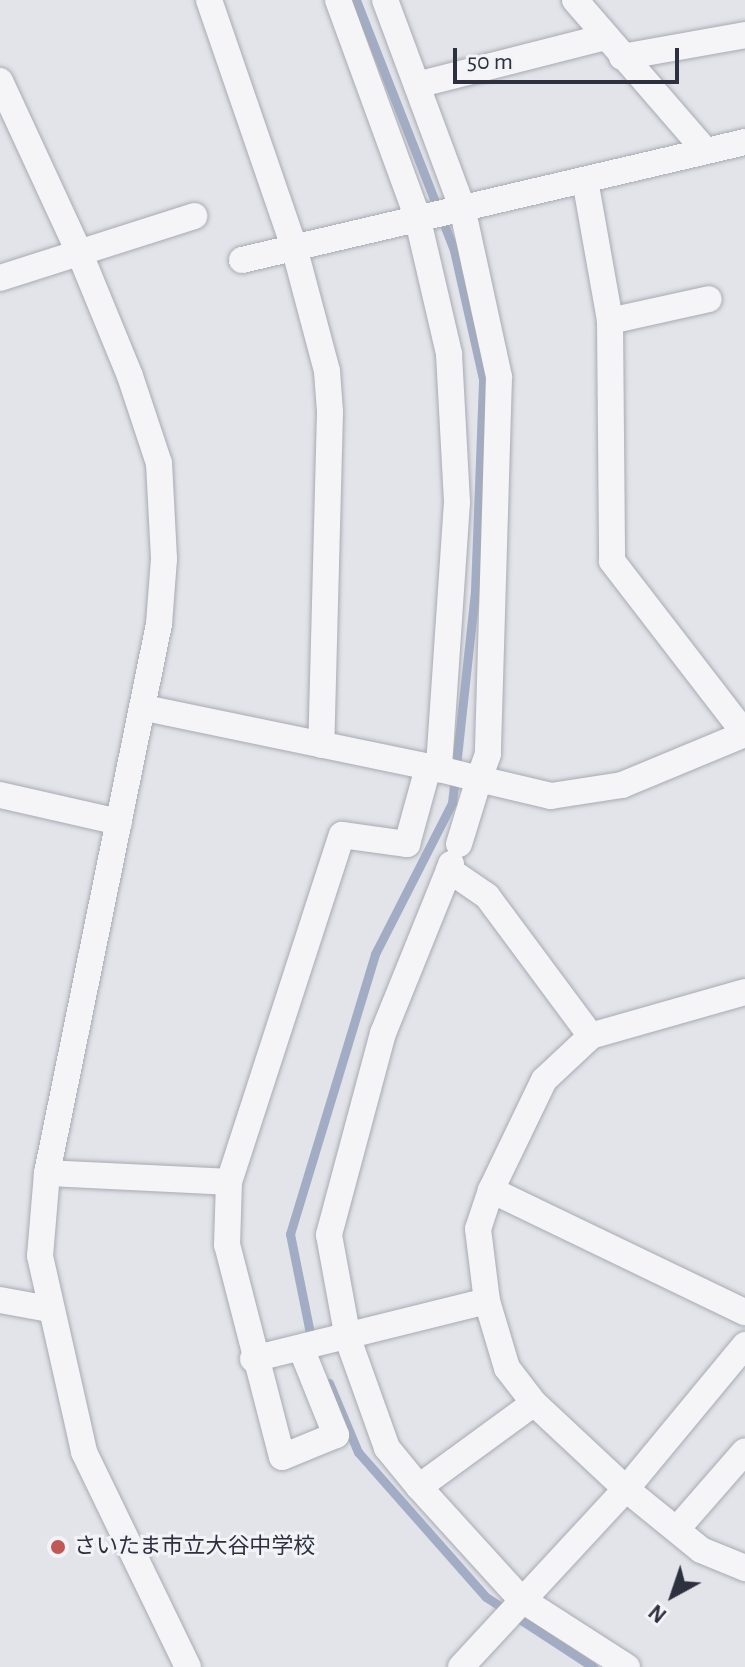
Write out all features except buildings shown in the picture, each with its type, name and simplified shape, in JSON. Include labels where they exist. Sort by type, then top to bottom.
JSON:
[{"type":"street","points":[[209,0],[294,247],[318,329],[330,412],[321,745]]},
{"type":"street","points":[[309,1346],[336,1435],[282,1457],[253,1359],[227,1245],[229,1182],[342,835],[407,844],[452,772],[488,754],[499,377],[438,212],[338,0]]},
{"type":"street","points":[[385,0],[417,85],[438,212],[457,502],[453,859],[383,1033],[329,1235],[348,1339],[387,1448],[511,1610],[627,1667]]},
{"type":"street","points":[[575,0],[704,149]]},
{"type":"street","points":[[417,85],[613,47],[745,35]]},
{"type":"street","points":[[0,81],[80,254],[130,376],[159,463],[164,559],[145,708],[47,1173],[40,1256],[49,1309],[84,1452],[188,1667]]},
{"type":"street","points":[[242,260],[704,149],[745,142]]},
{"type":"street","points":[[145,708],[452,772],[551,796],[622,785],[745,734],[612,561],[610,321],[585,180]]},
{"type":"street","points":[[0,278],[194,216]]},
{"type":"street","points":[[610,321],[709,299]]},
{"type":"street","points":[[0,795],[119,822]]},
{"type":"street","points":[[453,859],[487,896],[591,1036]]},
{"type":"street","points":[[745,992],[591,1036],[544,1080],[491,1190],[478,1229],[487,1301],[507,1368],[534,1403],[626,1489],[701,1550],[745,1568]]},
{"type":"street","points":[[47,1173],[229,1182]]},
{"type":"street","points":[[491,1190],[745,1312]]},
{"type":"street","points":[[0,1300],[49,1309]]},
{"type":"street","points":[[253,1359],[348,1339],[487,1301]]},
{"type":"street","points":[[461,1667],[626,1489],[745,1345]]},
{"type":"street","points":[[419,1487],[534,1403]]},
{"type":"street","points":[[677,1529],[745,1451]]},
{"type":"waterway","points":[[312,1343],[290,1234],[375,954],[452,803],[475,590],[483,379],[454,250],[356,0]]},
{"type":"waterway","points":[[329,1383],[358,1452],[486,1597],[593,1667]]},
{"type":"place","name":"さいたま市立大谷中学校","points":[[58,1547]]}]
